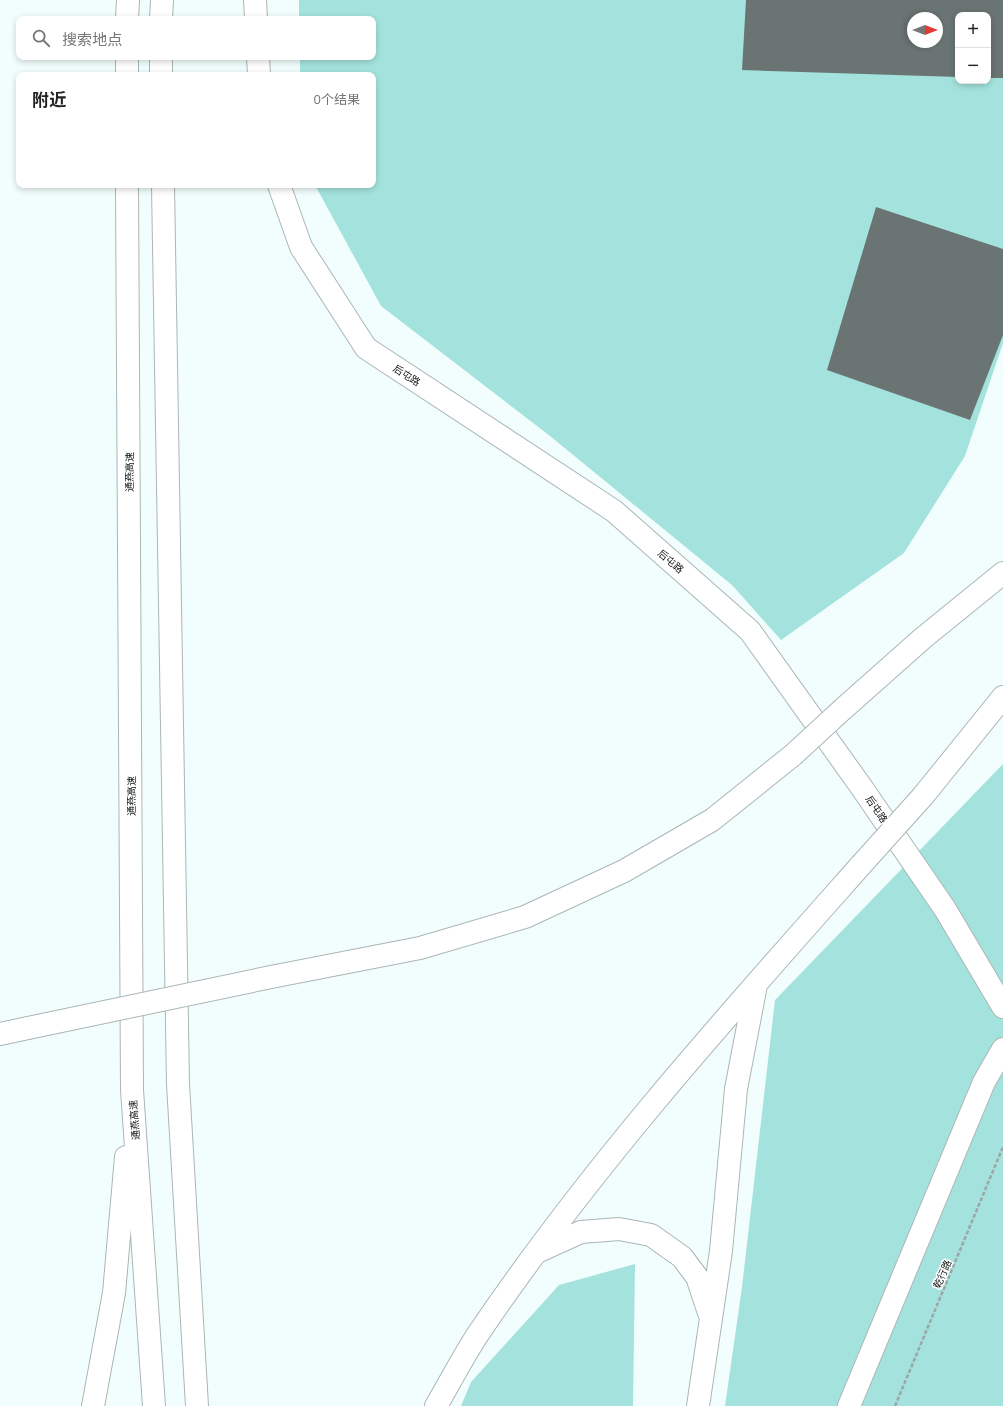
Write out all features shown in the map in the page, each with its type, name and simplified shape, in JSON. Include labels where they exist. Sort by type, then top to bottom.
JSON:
[{"type":"main road","points":[[127,16],[128,0]]},
{"type":"main road","points":[[161,16],[162,0]]},
{"type":"main road","points":[[255,0],[256,16]]},
{"type":"main road","points":[[127,60],[127,72]]},
{"type":"main road","points":[[161,60],[161,72]]},
{"type":"main road","points":[[258,60],[259,72]]},
{"type":"main road","name":"通燕高速","points":[[127,188],[132,1090],[154,1406]]},
{"type":"main road","points":[[162,188],[178,1084],[197,1406]]},
{"type":"main road","name":"后屯路","points":[[280,188],[301,247],[366,348],[614,511],[750,631],[862,788],[945,909],[1003,1007]]},
{"type":"main road","points":[[0,1034],[271,977],[420,948],[525,917],[624,871],[712,820],[793,755],[923,638],[1003,572]]},
{"type":"main road","points":[[436,1406],[477,1336],[536,1253],[627,1135],[756,983],[923,796],[1003,697]]},
{"type":"main road","points":[[698,1406],[721,1251],[736,1089],[756,983]]},
{"type":"main road","points":[[850,1406],[984,1082],[1003,1049]]},
{"type":"main road","points":[[93,1406],[114,1293],[132,1090]]},
{"type":"main road","points":[[536,1253],[582,1232],[619,1229],[651,1235],[682,1257],[697,1277],[710,1318]]},
{"type":"path","name":"乾行路","points":[[895,1406],[1003,1147]]},
{"type":"shaded area","points":[[299,0],[1003,0],[1003,343],[965,456],[904,553],[781,640],[732,585],[550,436],[381,306],[317,188],[376,188],[376,72],[300,72],[300,60],[376,60],[376,16],[299,16]]},
{"type":"shaded area","points":[[1003,764],[1003,1406],[725,1406],[742,1287],[775,1000]]},
{"type":"shaded area","points":[[635,1264],[633,1406],[461,1406],[471,1382],[559,1285]]},
{"type":"building","points":[[746,0],[1003,0],[1003,78],[991,78],[991,12],[955,12],[955,77],[742,70]]},
{"type":"building","points":[[876,207],[1003,249],[1003,335],[970,420],[827,370]]}]
